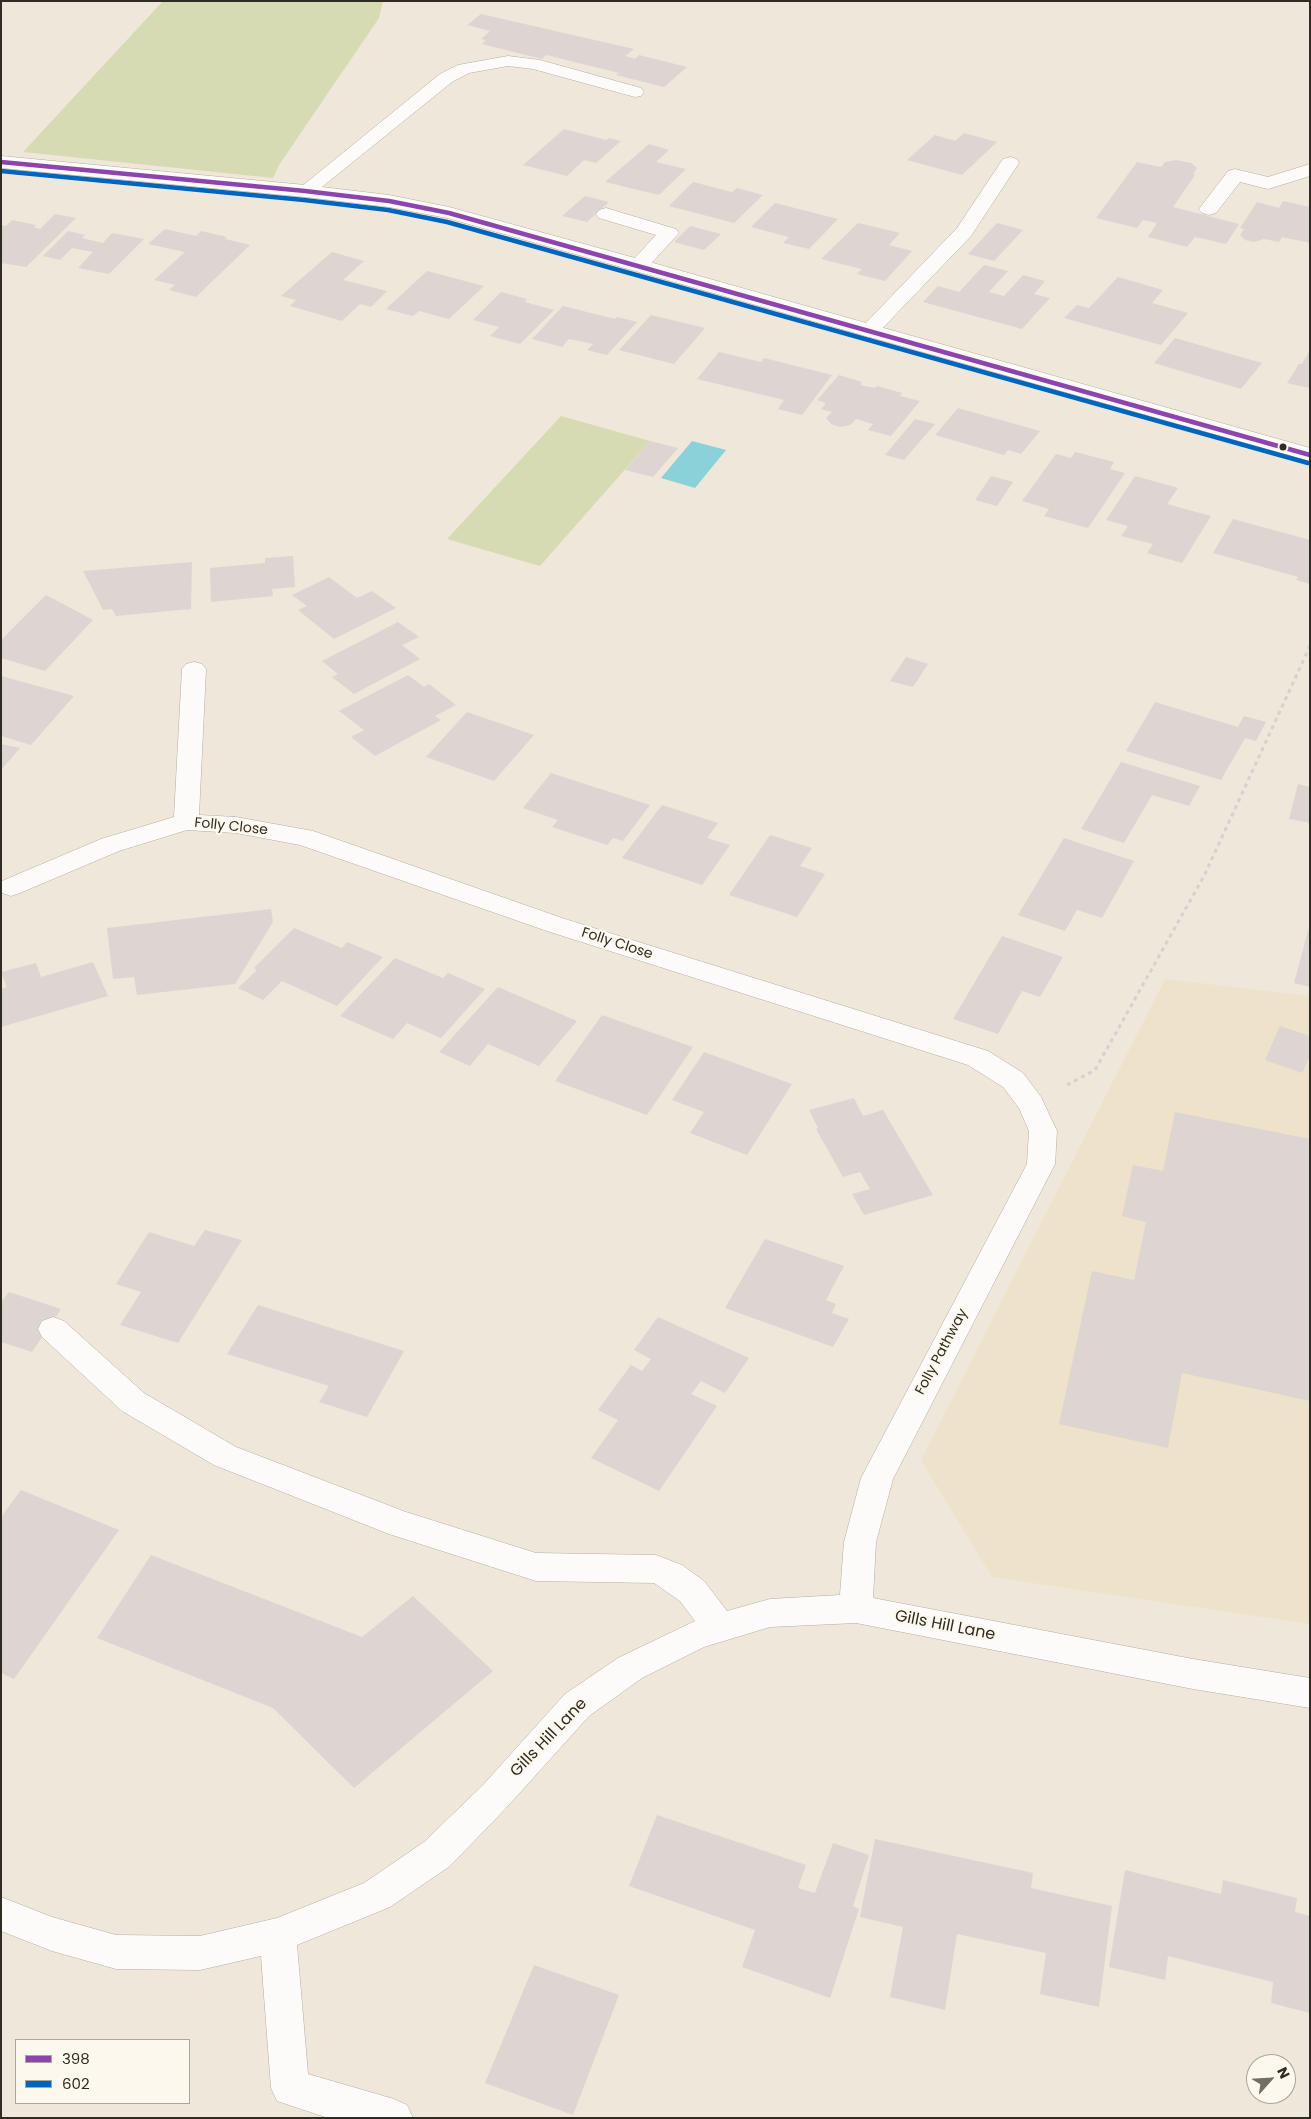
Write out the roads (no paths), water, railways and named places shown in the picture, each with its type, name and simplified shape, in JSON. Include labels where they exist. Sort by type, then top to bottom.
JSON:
[{"type":"street","points":[[306,191],[446,78],[464,69],[508,61],[534,64],[635,92]]},
{"type":"street","points":[[1,162],[306,191],[389,201],[449,213],[1310,455]]},
{"type":"street","points":[[869,331],[964,232],[1010,163]]},
{"type":"street","points":[[1209,209],[1235,175],[1268,183],[1310,170]]},
{"type":"street","points":[[606,214],[669,233],[639,265]]},
{"type":"street","name":"Folly Close","points":[[186,822],[194,669]]},
{"type":"street","name":"Folly Close","points":[[11,887],[110,844],[186,822],[236,825],[304,837],[556,925],[978,1058],[1013,1080],[1031,1104]]},
{"type":"street","name":"Folly Pathway","points":[[856,1609],[860,1542],[877,1478],[1041,1164],[1043,1131],[1031,1104]]},
{"type":"street","points":[[53,1329],[134,1402],[225,1456],[400,1524],[536,1567],[656,1569],[670,1575],[692,1591],[720,1628]]},
{"type":"street","name":"Gills Hill Lane","points":[[1,1914],[52,1934],[116,1952],[200,1953],[278,1935],[377,1895],[437,1854],[495,1796],[577,1704],[630,1668],[696,1634],[770,1613],[856,1609],[1193,1674],[1310,1693]]},
{"type":"street","points":[[278,1935],[290,2088],[394,2118]]},
{"type":"water","points":[[692,441],[726,450],[695,488],[661,478]]}]
